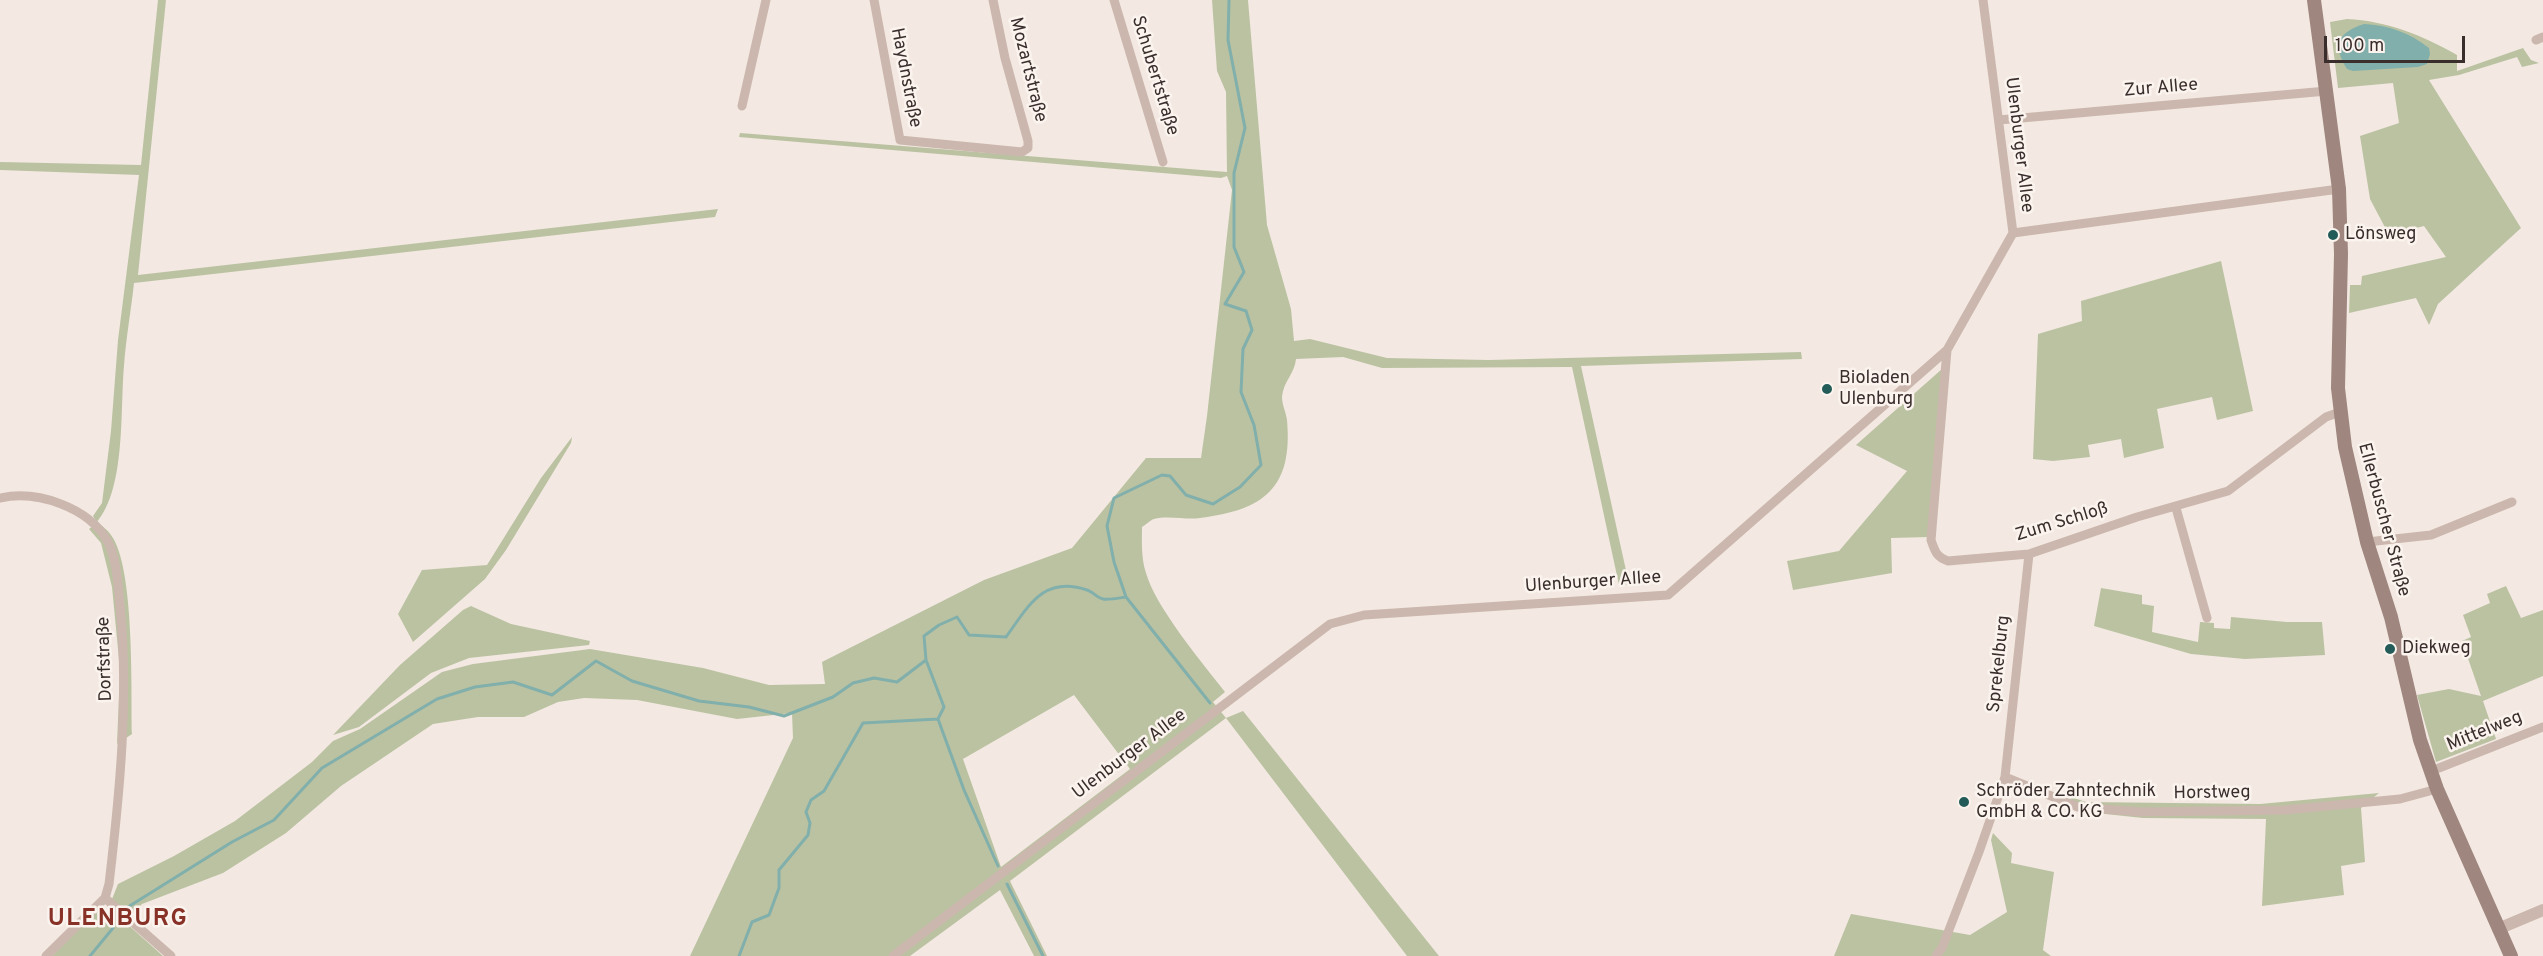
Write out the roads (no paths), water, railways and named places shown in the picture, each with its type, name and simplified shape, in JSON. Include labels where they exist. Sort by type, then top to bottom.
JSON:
[{"type":"main road","name":"Ellerbuscher Straße","points":[[2314,0],[2339,189],[2342,254],[2338,388],[2344,447],[2367,542],[2391,617],[2420,740],[2437,789],[2511,956]]},
{"type":"street","points":[[742,106],[766,0]]},
{"type":"street","name":"Haydnstraße","points":[[874,0],[900,140],[1022,152],[1028,148]]},
{"type":"street","name":"Mozartstraße","points":[[993,0],[1005,58],[1029,141],[1028,148]]},
{"type":"street","name":"Schubertstraße","points":[[1113,0],[1163,162]]},
{"type":"street","name":"Ulenburger Allee","points":[[893,956],[1330,624],[1364,615],[1668,595],[1947,350],[2013,233],[1983,0]]},
{"type":"street","name":"Zur Allee","points":[[1999,120],[2327,91]]},
{"type":"street","points":[[2013,233],[2339,189]]},
{"type":"street","name":"Zum Schloß","points":[[1947,350],[1931,540],[1935,553],[1948,561],[2029,554],[2137,517],[2228,491],[2326,417],[2340,412]]},
{"type":"street","name":"Dorfstraße","points":[[0,498],[30,496],[63,504],[91,523],[108,542],[114,561],[124,650],[124,708],[113,845],[109,884],[105,898]]},
{"type":"street","points":[[2367,542],[2431,535],[2512,502]]},
{"type":"street","points":[[2176,507],[2207,618]]},
{"type":"street","name":"Sprekelburg","points":[[2005,777],[2029,554]]},
{"type":"street","name":"Mittelweg","points":[[2439,768],[2543,727]]},
{"type":"street","points":[[1936,956],[1942,948],[2005,777]]},
{"type":"street","name":"Horstweg","points":[[2005,777],[2078,807],[2141,812],[2285,810],[2400,799],[2437,789]]},
{"type":"street","points":[[46,956],[105,898],[171,956]]},
{"type":"street","points":[[2498,929],[2543,910]]},
{"type":"water","points":[[2364,24],[2398,31],[2422,43],[2429,48],[2427,64],[2418,67],[2353,71],[2347,69],[2339,53],[2340,40],[2343,35],[2355,27]]},
{"type":"waterway","points":[[739,956],[752,922],[769,915],[779,888],[779,870],[808,835],[810,823],[806,812],[811,800],[824,791],[863,723],[938,719],[944,707],[926,660],[924,636],[939,625],[957,617],[969,635],[1006,637],[1038,597],[1048,590],[1059,587],[1072,586],[1087,590],[1103,599],[1126,597],[1114,562],[1107,526],[1114,498],[1162,475],[1170,476],[1186,495],[1213,504],[1240,487],[1261,465],[1254,425],[1241,392],[1243,349],[1252,330],[1246,311],[1225,304],[1244,272],[1234,247],[1234,173],[1245,128],[1228,40],[1229,0]]},
{"type":"waterway","points":[[1126,597],[1210,703]]},
{"type":"waterway","points":[[128,907],[232,842],[274,820],[322,768],[437,699],[475,687],[513,682],[552,695],[596,661],[632,681],[699,701],[749,707],[784,716],[833,697],[853,683],[874,678],[897,682],[926,660]]},
{"type":"waterway","points":[[938,719],[964,790],[998,866]]},
{"type":"waterway","points":[[1007,884],[1043,956]]},
{"type":"waterway","points":[[90,956],[113,928]]},
{"type":"place","name":"Lönsweg","points":[[2333,235]]},
{"type":"place","name":"Bioladen Ulenburg","points":[[1827,389]]},
{"type":"place","name":"Diekweg","points":[[2390,649]]},
{"type":"place","name":"Schröder Zahntechnik GmbH & CO. KG","points":[[1964,802]]},
{"type":"district","name":"ULENBURG","points":[[118,920]]}]
